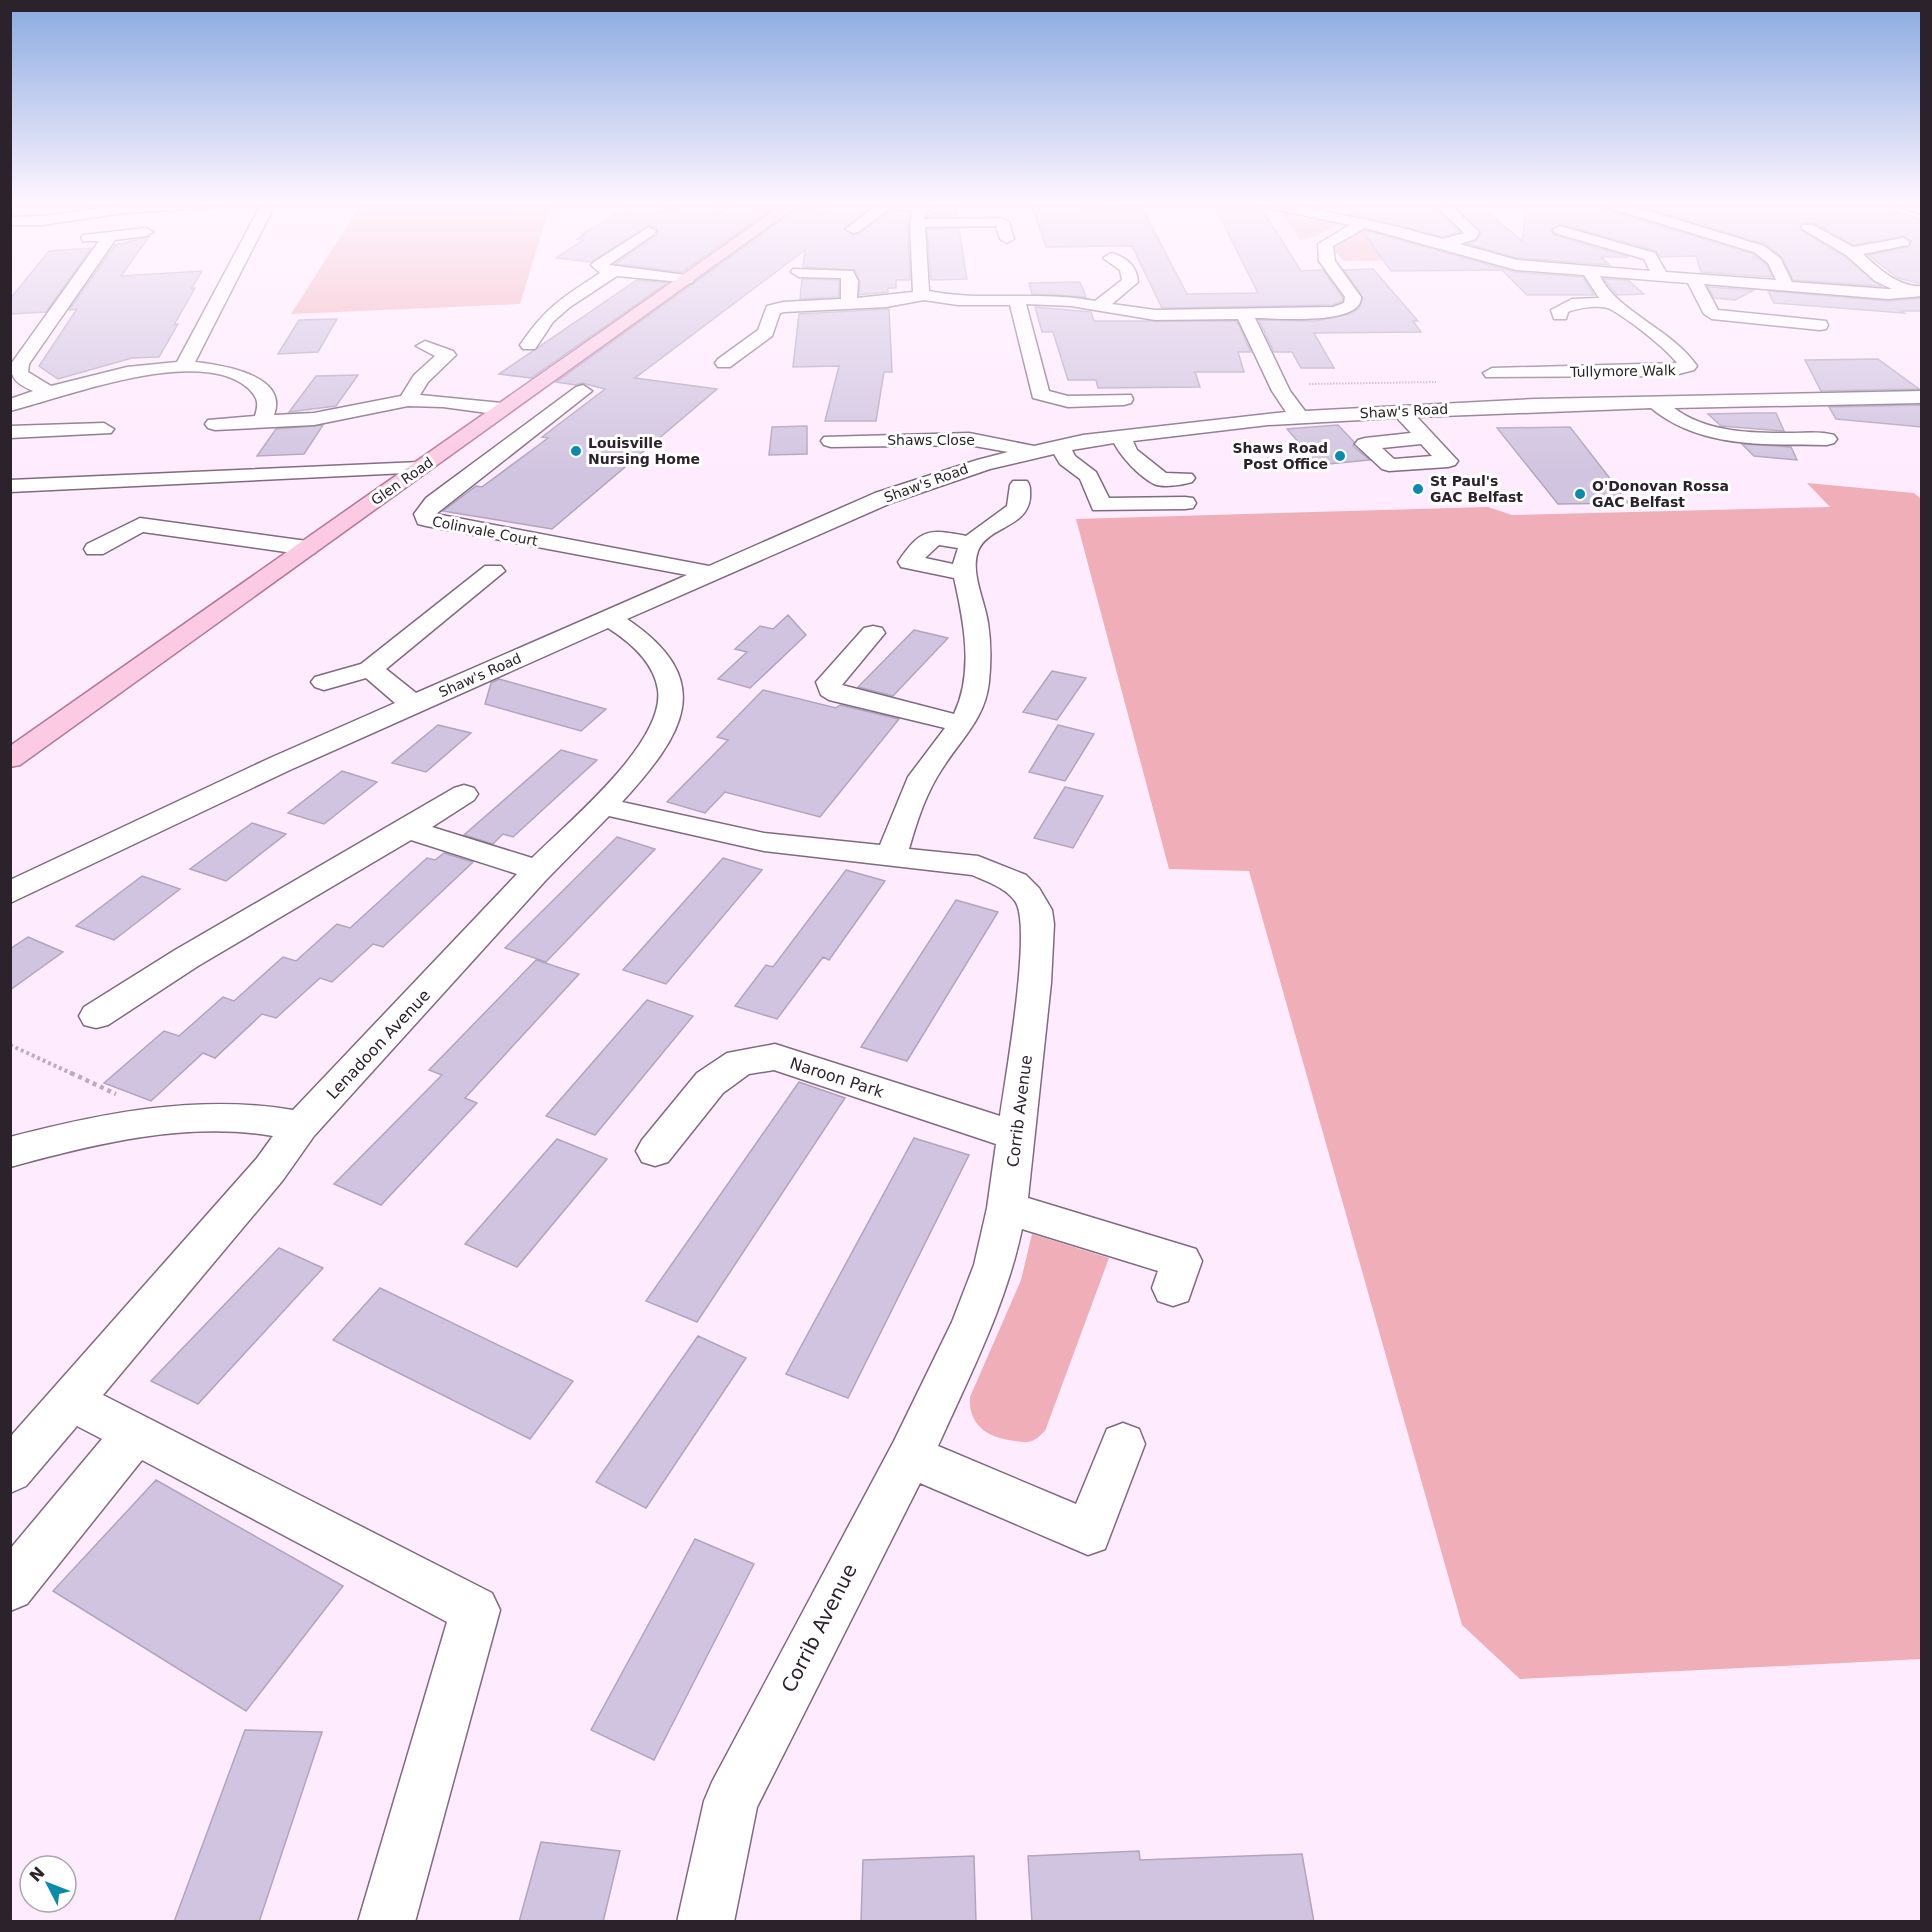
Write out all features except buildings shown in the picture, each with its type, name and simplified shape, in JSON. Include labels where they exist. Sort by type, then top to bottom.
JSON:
[{"type":"main road","name":"Glen Road","points":[[10,759],[667,293]]},
{"type":"street","points":[[49,392],[25,380],[19,373],[20,364],[70,293]]},
{"type":"street","points":[[183,368],[222,293]]},
{"type":"street","points":[[551,347],[520,344],[564,304],[580,293]]},
{"type":"street","points":[[849,293],[849,302]]},
{"type":"street","points":[[1097,307],[1115,293]]},
{"type":"street","points":[[724,363],[766,332],[773,310],[783,307],[886,302],[924,295],[974,301],[1059,300],[1155,315],[1335,312],[1350,307],[1353,303],[1350,293]]},
{"type":"street","name":"Tullymore Walk","points":[[1492,373],[1671,371],[1688,366],[1653,332],[1605,293]]},
{"type":"street","points":[[1701,293],[1712,314],[1820,325]]},
{"type":"street","points":[[1877,293],[1896,293]]},
{"type":"street","points":[[1017,300],[1040,394],[1047,399],[1099,401],[1124,399]]},
{"type":"street","points":[[885,322],[886,302]]},
{"type":"street","points":[[1560,315],[1559,310],[1572,304],[1614,303]]},
{"type":"street","points":[[1244,314],[1278,384],[1299,417]]},
{"type":"street","points":[[408,400],[420,379],[447,355],[425,346]]},
{"type":"street","points":[[10,405],[111,376],[183,368],[212,370],[246,379],[266,396],[268,406],[262,422]]},
{"type":"street","name":"Colinvale Court","points":[[583,391],[434,503],[425,514],[426,519],[712,573]]},
{"type":"street","name":"Shaw's Road","points":[[10,893],[280,764],[910,488],[964,469],[1059,445],[1112,428],[1401,411],[1922,397]]},
{"type":"street","points":[[215,424],[315,419],[408,400],[443,401],[502,409]]},
{"type":"street","points":[[1099,401],[1112,428],[1129,453],[1161,479],[1185,478]]},
{"type":"street","points":[[1656,403],[1679,422],[1715,433],[1827,438]]},
{"type":"street","points":[[1401,411],[1425,438]]},
{"type":"street","points":[[51,430],[66,416]]},
{"type":"street","points":[[10,432],[104,429]]},
{"type":"street","name":"Shaws Close","points":[[831,441],[969,439],[996,442],[1030,452]]},
{"type":"street","points":[[1059,445],[1067,460],[1089,476],[1101,505],[1185,503]]},
{"type":"street","points":[[10,486],[420,468]]},
{"type":"street","points":[[892,856],[911,801],[928,768],[970,710],[977,674],[974,611],[964,573],[965,558],[971,544],[1018,508],[1020,485]]},
{"type":"street","points":[[95,549],[140,525],[307,548]]},
{"type":"street","points":[[964,573],[909,562],[934,537],[971,544]]},
{"type":"street","points":[[324,682],[370,669],[492,571]]},
{"type":"street","name":"Lenadoon Avenue","points":[[10,1472],[270,1169],[301,1126],[538,870],[634,771],[660,732],[671,707],[672,687],[665,668],[650,652],[609,618]]},
{"type":"street","points":[[873,633],[829,682],[830,689],[838,694],[961,724]]},
{"type":"street","points":[[370,669],[414,705]]},
{"type":"street","points":[[96,1016],[170,966],[409,829],[464,794]]},
{"type":"street","name":"Corrib Avenue","points":[[602,806],[764,842],[957,862],[998,873],[1022,888],[1036,910],[1038,924],[1034,983],[1007,1208],[994,1265],[972,1324],[910,1456],[730,1801],[705,1922]]},
{"type":"street","points":[[409,829],[538,870]]},
{"type":"street","name":"Naroon Park","points":[[656,1151],[710,1083],[740,1062],[775,1057],[1016,1136]]},
{"type":"street","points":[[10,1152],[43,1143],[142,1124],[255,1118],[301,1126]]},
{"type":"street","points":[[1007,1208],[1182,1261],[1173,1288]]},
{"type":"street","points":[[70,1400],[475,1610],[386,1922]]},
{"type":"street","points":[[10,1587],[135,1434]]},
{"type":"street","points":[[910,1456],[1088,1532],[1123,1444]]},
{"type":"path","points":[[1278,384],[1487,381],[1492,373]]},
{"type":"path","points":[[10,1045],[144,1107],[142,1124]]},
{"type":"shaded area","points":[[304,293],[523,293],[520,304],[291,314]]},
{"type":"shaded area","points":[[1807,483],[1914,493],[1921,499],[1921,1659],[1520,1679],[1462,1625],[1249,871],[1169,869],[1076,519],[1488,507],[1512,515],[1830,507]]},
{"type":"shaded area","points":[[1032,1234],[1109,1258],[1045,1431],[1030,1442],[1022,1442],[997,1437],[982,1429],[973,1416],[970,1397],[1021,1280]]},
{"type":"place","name":"Louisville Nursing Home","points":[[576,451]]},
{"type":"place","name":"Shaws Road Post Office","points":[[1340,456]]},
{"type":"place","name":"St Paul's GAC Belfast","points":[[1418,489]]},
{"type":"place","name":"O'Donovan Rossa GAC Belfast","points":[[1580,494]]}]
